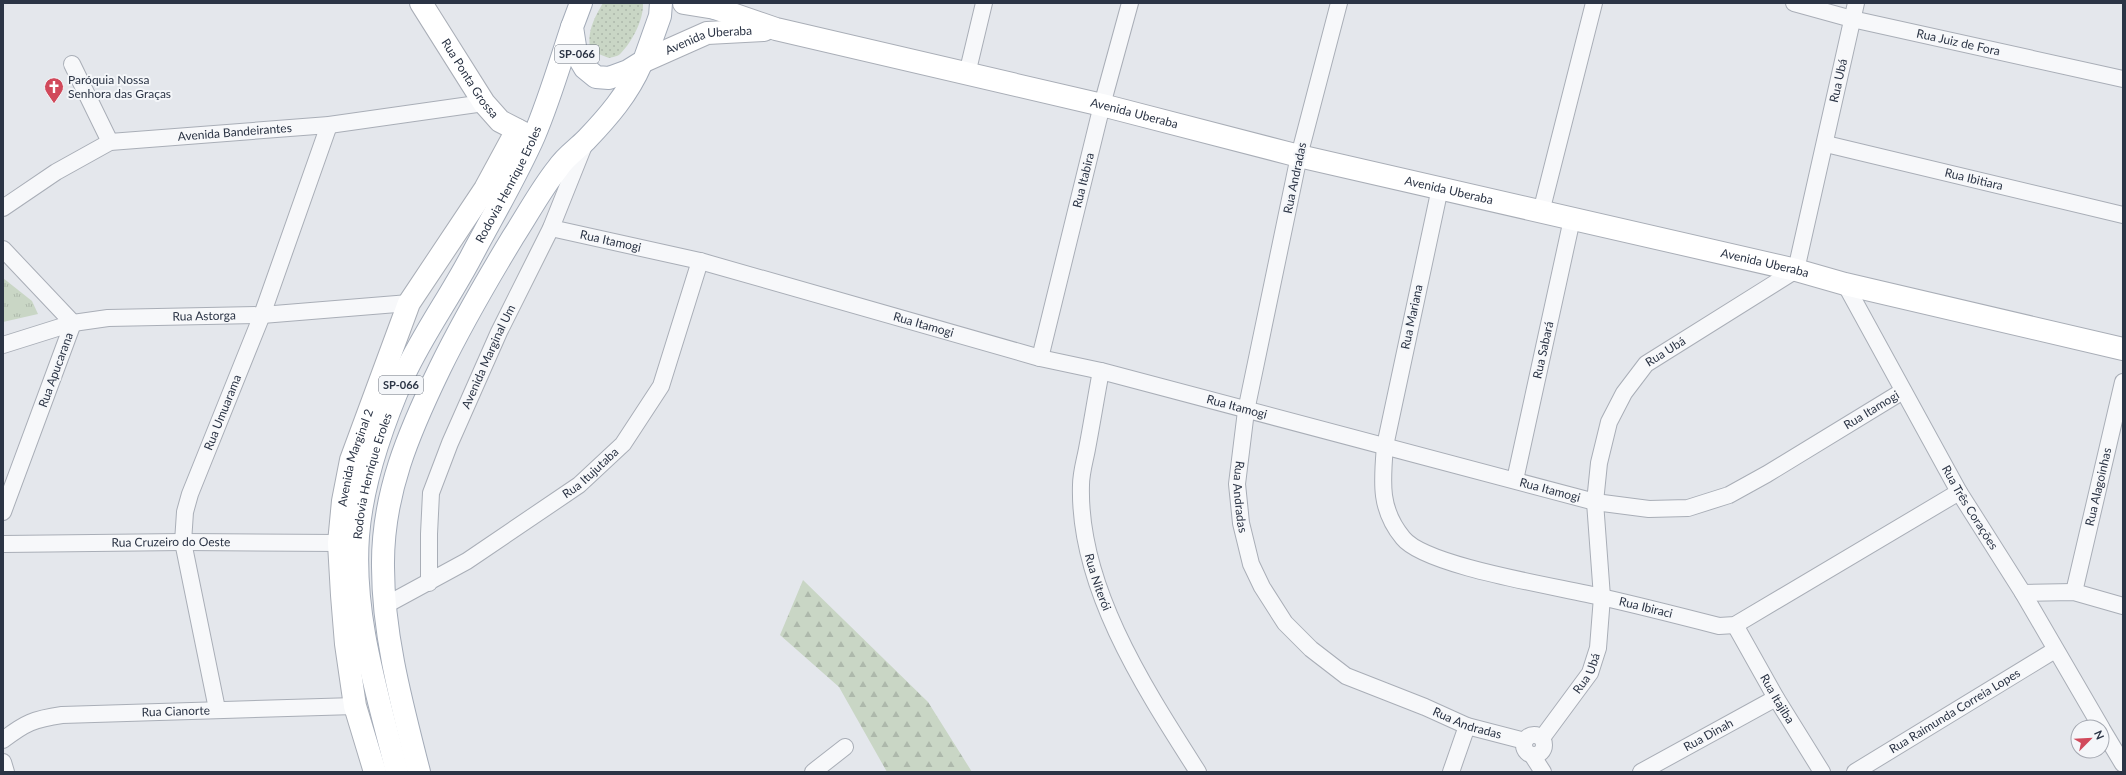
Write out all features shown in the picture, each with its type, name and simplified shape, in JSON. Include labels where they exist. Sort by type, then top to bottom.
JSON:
[{"type":"street","name":"Rua Ponta Grossa","points":[[421,3],[484,104],[500,121],[525,134]]},
{"type":"street","name":"SP-066","points":[[581,3],[572,27],[576,53],[585,68],[596,77],[609,78],[643,63],[660,16],[661,3]]},
{"type":"street","name":"Avenida Uberaba","points":[[684,3],[714,5],[776,29],[1102,105],[1299,156],[1796,270],[1845,284],[2123,349]]},
{"type":"street","points":[[967,74],[984,3]]},
{"type":"street","name":"Rua Itabira","points":[[1040,358],[1102,105],[1130,3]]},
{"type":"street","name":"Rua Andradas","points":[[1339,3],[1299,156],[1246,411],[1237,484],[1241,523],[1251,564],[1262,587],[1285,623],[1311,649],[1346,676],[1425,707],[1467,726],[1528,748]]},
{"type":"street","points":[[1541,212],[1594,3]]},
{"type":"street","name":"Rua Juiz de Fora","points":[[1794,3],[1852,19],[2123,79]]},
{"type":"street","name":"Rua Ubá","points":[[1528,748],[1532,735],[1542,738],[1590,673],[1598,648],[1602,597],[1595,502],[1599,463],[1609,422],[1624,393],[1646,364],[1796,270],[1826,144],[1856,3]]},
{"type":"street","name":"Rodovia Henrique Eroles","points":[[397,772],[366,650],[362,622],[358,536],[366,489],[384,428],[405,375],[471,258],[572,27]]},
{"type":"street","name":"Avenida Uberaba","points":[[643,63],[707,33],[776,29]]},
{"type":"street","name":"Rodovia Henrique Eroles","points":[[419,772],[390,643],[382,567],[384,528],[394,483],[409,433],[463,322],[498,261],[558,166],[586,141],[622,100],[632,85],[643,63]]},
{"type":"street","points":[[72,64],[110,142]]},
{"type":"street","name":"Avenida Bandeirantes","points":[[3,208],[56,172],[110,142],[328,125],[484,104]]},
{"type":"street","name":"Rua Umuarama","points":[[217,709],[183,542],[185,512],[190,494],[262,315],[328,125]]},
{"type":"street","name":"Avenida Marginal 2","points":[[375,772],[355,706],[346,644],[339,543],[343,501],[351,460],[409,303],[481,195],[525,134]]},
{"type":"street","name":"Avenida Marginal Um","points":[[429,582],[429,534],[432,493],[450,443],[499,332],[551,228],[586,141]]},
{"type":"street","name":"Rua Ibitiara","points":[[1826,144],[2123,214]]},
{"type":"street","name":"Rua Mariana","points":[[1385,446],[1440,188]]},
{"type":"street","name":"Rua Sabará","points":[[1515,480],[1572,219]]},
{"type":"street","name":"Rua Itamogi","points":[[551,228],[700,261],[1040,358],[1101,372],[1595,502],[1649,509],[1688,508],[1729,495],[1767,474],[1903,391]]},
{"type":"street","name":"Rua Apucarana","points":[[3,250],[74,323],[3,512]]},
{"type":"street","name":"Rua Itujutaba","points":[[386,605],[467,561],[579,485],[622,444],[661,386],[700,261]]},
{"type":"street","name":"Rua Três Corações","points":[[1845,284],[1959,492],[2023,593],[2097,719]]},
{"type":"street","name":"Rua Astorga","points":[[3,345],[74,323],[108,318],[262,315],[409,303]]},
{"type":"street","name":"Rua Niterói","points":[[1101,372],[1081,484],[1085,538],[1098,586],[1117,632],[1140,678],[1200,770]]},
{"type":"street","name":"Rua Alagoinhas","points":[[2074,592],[2123,382]]},
{"type":"street","name":"Rua Ibiraci","points":[[1385,446],[1382,487],[1388,515],[1404,539],[1426,554],[1469,568],[1602,597],[1719,626],[1735,625]]},
{"type":"street","points":[[1735,625],[1959,492]]},
{"type":"street","name":"Rua Cruzeiro do Oeste","points":[[3,544],[183,542],[339,543]]},
{"type":"street","points":[[2023,593],[2074,592],[2123,606]]},
{"type":"street","name":"Rua Itajiba","points":[[1735,625],[1776,698],[1822,772]]},
{"type":"street","name":"Rua Raimunda Correia Lopes","points":[[1855,772],[2055,650]]},
{"type":"street","name":"Rua Dinah","points":[[1641,772],[1776,698]]},
{"type":"street","name":"Rua Cianorte","points":[[3,740],[22,725],[41,718],[62,715],[217,709],[355,706]]},
{"type":"street","points":[[1451,772],[1467,726]]},
{"type":"street","name":"Rua Três Corações","points":[[2110,742],[2123,764]]},
{"type":"street","points":[[813,772],[844,747]]},
{"type":"street","points":[[1528,748],[1543,772]]},
{"type":"street","points":[[3,762],[6,772]]},
{"type":"green space","points":[[603,3],[643,3],[642,16],[629,43],[620,54],[609,58],[591,51],[590,45],[590,32]]},
{"type":"green space","points":[[3,278],[32,301],[38,314],[3,322]]},
{"type":"green space","points":[[803,580],[928,702],[972,772],[887,772],[839,687],[780,635]]},
{"type":"place","name":"Paróquia Nossa Senhora das Graças","points":[[54,104]]}]
